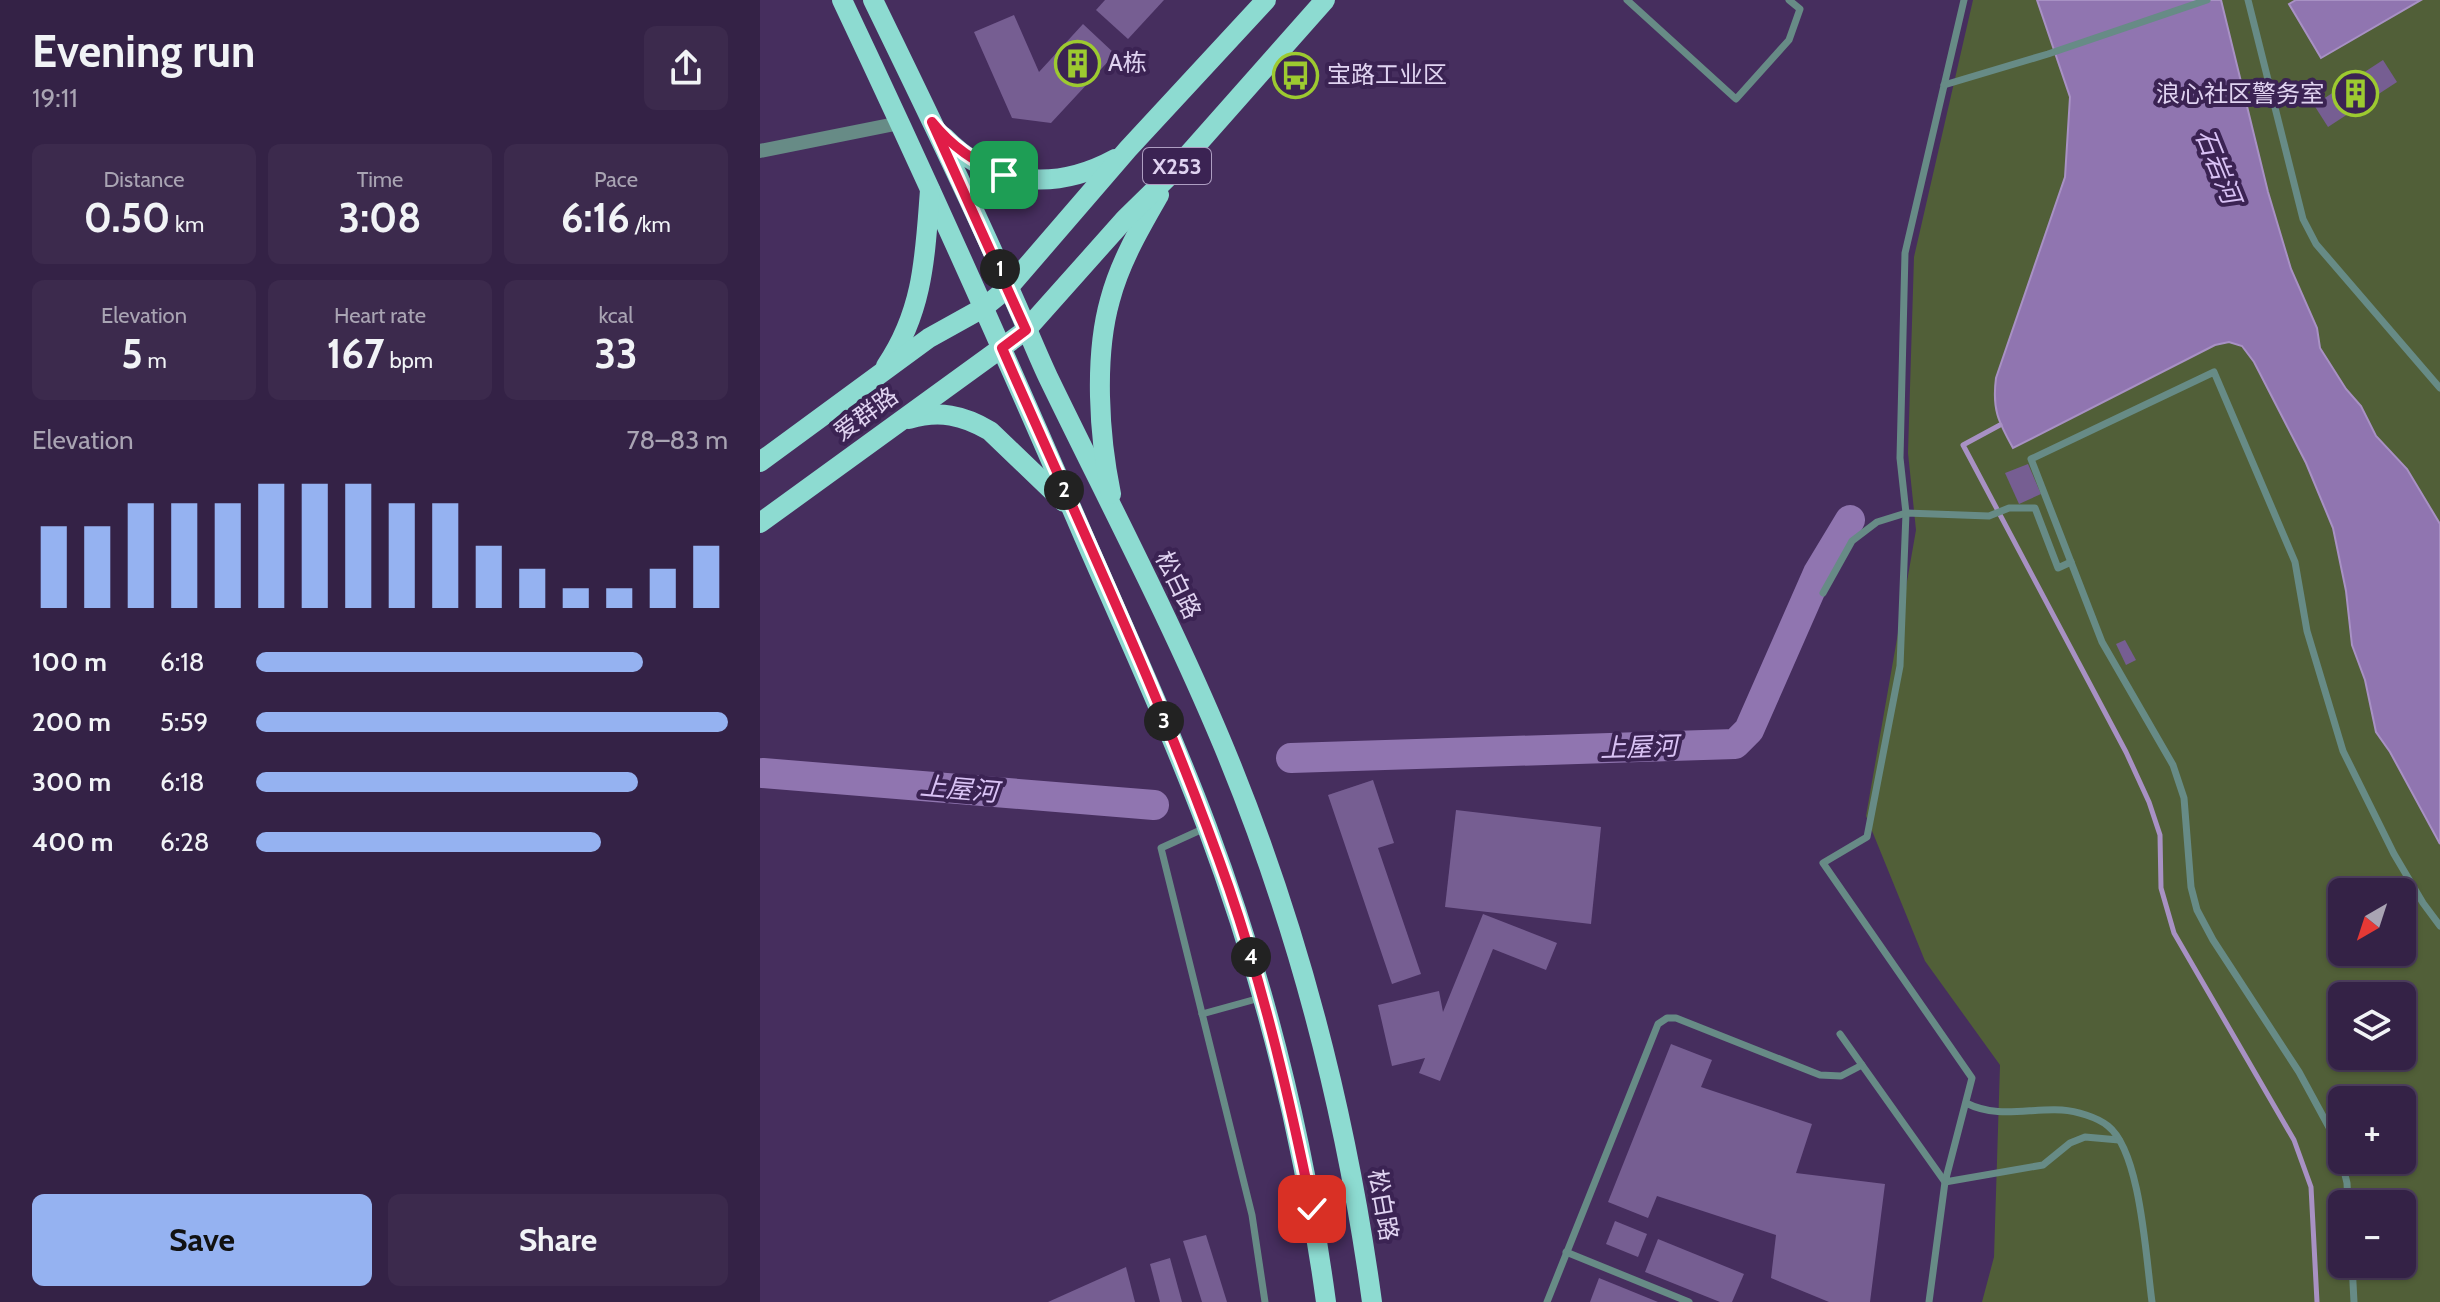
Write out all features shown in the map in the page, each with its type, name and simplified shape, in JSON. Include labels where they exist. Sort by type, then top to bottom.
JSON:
[{"type":"main road","points":[[842,0],[1002,348],[1207,827],[1262,997],[1299,1145],[1326,1302]]},
{"type":"main road","name":"松白路","points":[[873,0],[1009,287],[1026,330],[1199,687],[1249,812],[1280,901],[1328,1070],[1356,1202],[1372,1302]]},
{"type":"main road","name":"X253","points":[[983,308],[1009,287],[1128,149],[1266,0]]},
{"type":"main road","name":"X253","points":[[1026,330],[1125,219],[1171,174],[1325,0]]},
{"type":"main road","points":[[932,122],[946,139],[973,160],[1004,175],[1024,180],[1044,180],[1085,172],[1114,160],[1128,149]]},
{"type":"main road","points":[[1118,521],[1105,447],[1102,333],[1110,298],[1125,259],[1171,174]]},
{"type":"main road","points":[[878,375],[894,354],[916,303],[923,275],[930,186]]},
{"type":"main road","name":"爱群路","points":[[760,462],[929,338],[983,308]]},
{"type":"main road","name":"爱群路","points":[[760,523],[1026,330]]},
{"type":"main road","points":[[898,423],[944,413],[976,423],[990,431],[1073,510]]},
{"type":"street","points":[[760,151],[900,123]]},
{"type":"lane","points":[[1627,0],[1736,99],[1789,40],[1800,9],[1789,0]]},
{"type":"lane","points":[[1929,1302],[1945,1182],[1972,1078],[1823,863],[1867,837],[1900,666],[1906,513],[1900,458],[1905,253],[1964,0]]},
{"type":"lane","points":[[1944,85],[2048,54],[2207,0]]},
{"type":"lane","points":[[2248,0],[2303,219],[2316,244],[2440,388]]},
{"type":"lane","points":[[2347,1190],[2337,1142],[2299,1072],[2213,940],[2197,910],[2191,887],[2184,798],[2173,765],[2109,656],[2031,459],[2214,372],[2295,562],[2307,631],[2343,751],[2394,854],[2440,926]]},
{"type":"lane","points":[[1823,593],[1852,541],[1877,522],[1906,513],[1989,516],[2009,508],[2035,508],[2058,568],[2071,562]]},
{"type":"lane","points":[[1207,827],[1161,848],[1252,1215],[1265,1302]]},
{"type":"lane","points":[[1202,1014],[1262,997]]},
{"type":"lane","points":[[1547,1302],[1658,1024],[1667,1018],[1676,1018],[1820,1075],[1841,1076],[1862,1065]]},
{"type":"lane","points":[[1840,1034],[1945,1182]]},
{"type":"lane","points":[[1966,1103],[1981,1110],[2009,1113],[2064,1110],[2089,1116],[2109,1126],[2133,1168],[2152,1302]]},
{"type":"lane","points":[[1945,1182],[2043,1165],[2070,1143],[2085,1137],[2119,1140]]},
{"type":"lane","points":[[1566,1252],[1689,1302]]},
{"type":"lane","points":[[2353,1278],[2354,1302]]},
{"type":"green space","points":[[1973,0],[2440,0],[2440,1302],[1982,1302],[1994,1257],[2000,1065],[1925,961],[1866,816],[1916,530],[1908,453],[1914,257]]},
{"type":"water","name":"石岩河","points":[[2037,0],[2221,0],[2268,192],[2291,269],[2317,328],[2320,348],[2346,389],[2361,406],[2376,436],[2407,469],[2440,524],[2440,844],[2376,732],[2365,680],[2352,645],[2346,591],[2333,528],[2306,463],[2254,362],[2242,346],[2229,342],[2215,345],[2013,448],[2003,430],[1996,407],[1996,378],[2065,177],[2070,97]]},
{"type":"water","points":[[2296,0],[2421,0],[2321,58],[2289,4]]},
{"type":"building","points":[[1105,0],[1164,0],[1128,39],[1096,10]]},
{"type":"building","name":"A栋","points":[[1014,15],[1039,72],[1083,24],[1115,54],[1051,123],[1012,118],[974,32]]},
{"type":"building","name":"浪心社区警务室","points":[[2383,60],[2397,82],[2328,127],[2314,105]]},
{"type":"building","points":[[2028,464],[2041,494],[2019,504],[2005,473]]},
{"type":"building","points":[[2125,640],[2136,660],[2126,665],[2116,644]]},
{"type":"building","points":[[1373,780],[1394,843],[1378,848],[1421,974],[1392,984],[1328,795]]},
{"type":"building","points":[[1456,810],[1601,827],[1591,924],[1445,907]]},
{"type":"building","points":[[1483,914],[1557,943],[1546,970],[1493,949],[1440,1081],[1419,1073],[1425,1058],[1392,1066],[1378,1005],[1439,991],[1443,1012]]},
{"type":"building","points":[[1671,1044],[1712,1060],[1701,1087],[1812,1124],[1796,1173],[1885,1184],[1870,1302],[1829,1302],[1771,1278],[1776,1235],[1657,1196],[1648,1218],[1608,1202]]},
{"type":"building","points":[[1615,1221],[1647,1234],[1638,1257],[1606,1244]]},
{"type":"building","points":[[1206,1235],[1227,1302],[1202,1302],[1183,1241]]},
{"type":"building","points":[[1658,1239],[1744,1274],[1732,1302],[1720,1302],[1645,1272]]},
{"type":"building","points":[[1170,1258],[1182,1302],[1160,1302],[1150,1264]]},
{"type":"building","points":[[1126,1267],[1135,1302],[1048,1302]]},
{"type":"building","points":[[1599,1278],[1658,1302],[1590,1302]]},
{"type":"waterway","points":[[2000,425],[1963,445],[2126,752],[2149,802],[2160,835],[2161,888],[2174,933],[2294,1140],[2311,1187],[2317,1302]]},
{"type":"waterway","name":"上屋河","points":[[1291,758],[1735,744],[1749,730],[1818,573],[1850,520]]},
{"type":"waterway","name":"上屋河","points":[[763,773],[1154,805]]},
{"type":"place","name":"A栋","points":[[1077,63]]},
{"type":"place","name":"宝路工业区","points":[[1296,75]]},
{"type":"place","name":"浪心社区警务室","points":[[2355,94]]},
{"type":"route","points":[[1004,175],[963,153],[932,122],[1026,330],[1002,348],[1207,827],[1250,952],[1268,1016],[1312,1209]]}]
